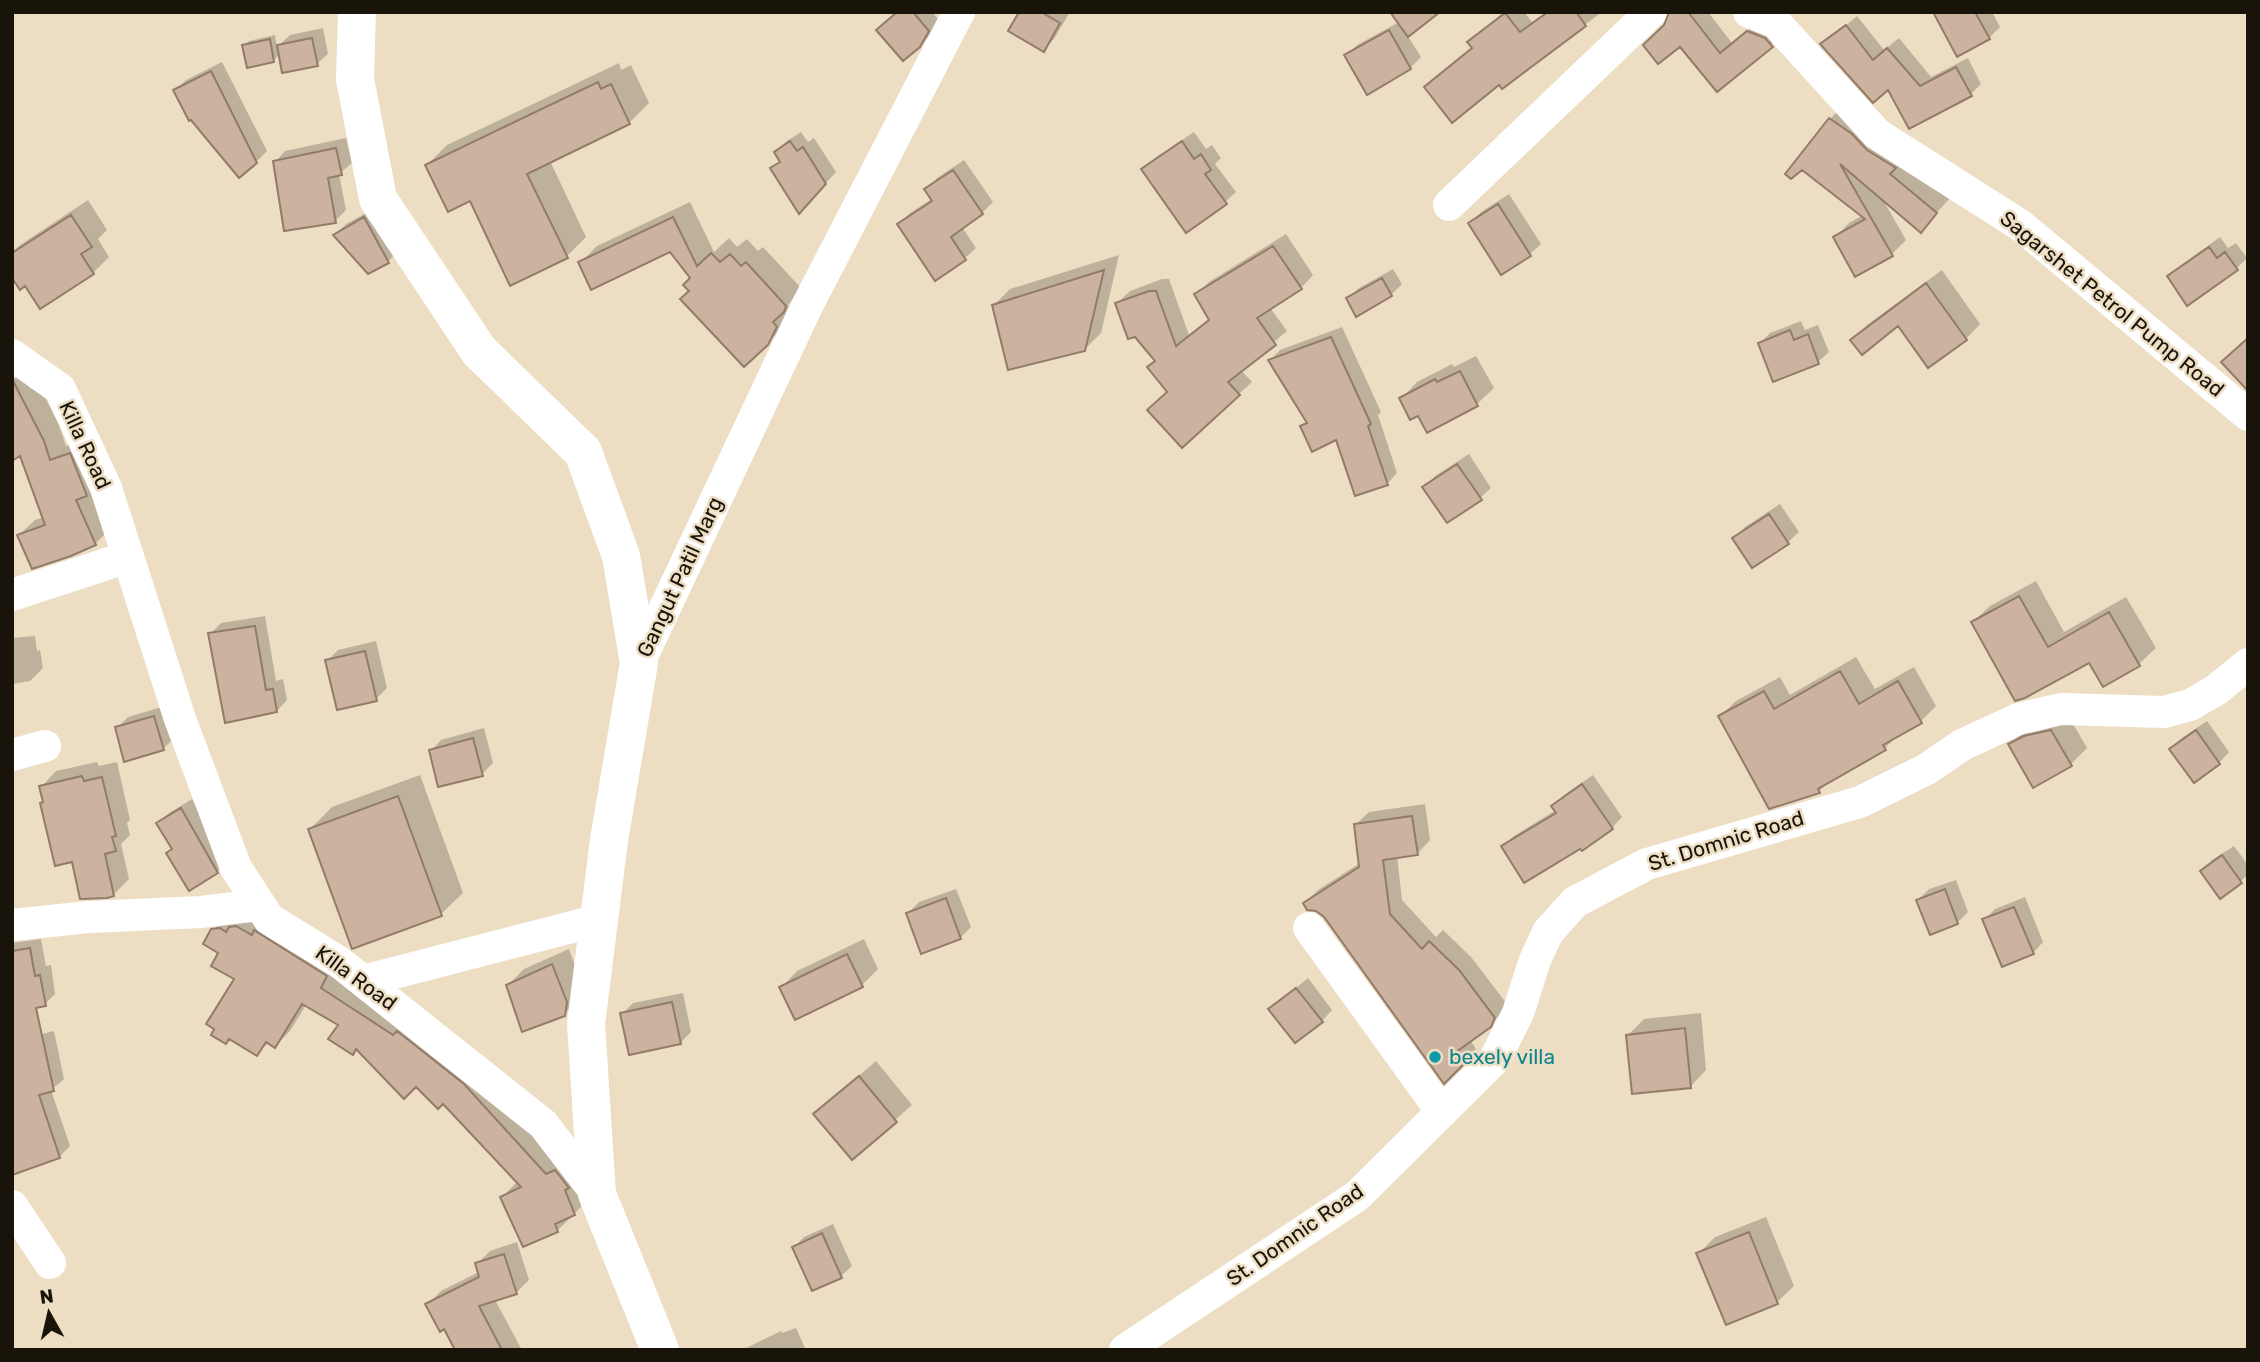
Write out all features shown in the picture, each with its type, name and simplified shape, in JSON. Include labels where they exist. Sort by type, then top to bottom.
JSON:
[{"type":"main road","points":[[357,12],[355,79],[378,199],[479,351],[583,452],[621,556],[639,663]]},
{"type":"main road","name":"Gangut Patil Marg","points":[[597,1194],[586,1024],[609,840],[639,663]]},
{"type":"main road","name":"Killa Road","points":[[597,1194],[660,1350]]},
{"type":"street","name":"Gangut Patil Marg","points":[[639,663],[806,308],[959,12]]},
{"type":"street","points":[[1449,205],[1651,12]]},
{"type":"street","name":"Sagarshet Petrol Pump Road","points":[[1773,16],[1877,134],[2020,225],[2248,415]]},
{"type":"street","name":"Killa Road","points":[[12,355],[60,389],[106,488],[180,719],[236,868],[269,919],[339,962],[543,1124],[597,1194]]},
{"type":"street","points":[[12,595],[128,557]]},
{"type":"street","name":"St. Domnic Road","points":[[1125,1350],[1357,1196],[1442,1112],[1494,1059],[1518,1013],[1535,960],[1548,932],[1575,902],[1647,863],[1860,802],[1927,769],[1962,745],[2018,719],[2060,709],[2164,712],[2190,705],[2216,690],[2248,664]]},
{"type":"street","points":[[12,755],[46,746]]},
{"type":"street","points":[[12,925],[89,917],[201,912],[260,905]]},
{"type":"street","points":[[363,981],[599,920]]},
{"type":"street","points":[[1309,928],[1442,1112]]},
{"type":"street","points":[[12,1206],[50,1264]]},
{"type":"building","points":[[897,12],[913,12],[929,31],[920,47],[903,61],[876,30]]},
{"type":"building","points":[[1019,12],[1041,12],[1060,23],[1044,52],[1008,31]]},
{"type":"building","points":[[1390,12],[1440,12],[1408,37]]},
{"type":"building","points":[[1548,12],[1576,12],[1586,26],[1502,89],[1499,85],[1452,123],[1424,87],[1472,48],[1467,42],[1505,13],[1520,32]]},
{"type":"building","points":[[1669,12],[1688,12],[1720,53],[1747,31],[1765,38],[1773,47],[1717,92],[1680,47],[1658,64],[1643,45],[1664,25]]},
{"type":"building","points":[[1933,12],[1975,12],[1990,39],[1957,57]]},
{"type":"building","points":[[1846,25],[1873,60],[1887,48],[1920,86],[1956,67],[1972,96],[1909,129],[1888,90],[1873,103],[1820,44]]},
{"type":"building","points":[[1389,30],[1411,69],[1367,95],[1344,55]]},
{"type":"building","points":[[312,38],[318,66],[282,73],[277,45]]},
{"type":"building","points":[[270,39],[274,62],[247,68],[242,45]]},
{"type":"building","points":[[211,71],[257,163],[239,178],[191,120],[189,121],[173,90]]},
{"type":"building","points":[[598,82],[601,89],[611,84],[630,124],[527,174],[568,258],[510,286],[470,201],[448,212],[425,165]]},
{"type":"building","points":[[1829,118],[1852,134],[1867,150],[1896,168],[1890,174],[1937,213],[1921,233],[1840,164],[1893,256],[1855,277],[1833,237],[1865,219],[1802,170],[1791,179],[1785,174]]},
{"type":"building","points":[[790,141],[797,151],[803,147],[826,184],[799,214],[770,168],[780,162],[774,152]]},
{"type":"building","points":[[1182,141],[1194,159],[1201,154],[1211,170],[1205,174],[1227,204],[1186,233],[1141,169]]},
{"type":"building","points":[[336,148],[342,175],[328,178],[336,223],[284,231],[273,161]]},
{"type":"building","points":[[953,170],[983,214],[951,237],[966,260],[935,281],[897,224],[932,201],[924,189]]},
{"type":"building","points":[[1498,204],[1531,256],[1501,275],[1468,223]]},
{"type":"building","points":[[71,215],[92,247],[81,254],[94,274],[40,309],[25,286],[20,290],[12,278],[12,253]]},
{"type":"building","points":[[364,217],[389,263],[368,274],[333,235]]},
{"type":"building","points":[[673,217],[697,266],[711,253],[720,262],[730,254],[741,266],[746,262],[786,306],[784,312],[773,322],[777,327],[768,345],[744,367],[680,299],[689,291],[683,285],[690,278],[670,252],[591,290],[578,262]]},
{"type":"building","points":[[1273,246],[1302,289],[1257,318],[1276,345],[1228,382],[1240,395],[1182,448],[1147,410],[1167,392],[1147,367],[1155,361],[1135,337],[1128,339],[1115,303],[1156,291],[1176,346],[1209,320],[1194,294]]},
{"type":"building","points":[[2209,247],[2217,258],[2225,252],[2238,270],[2187,306],[2167,276]]},
{"type":"building","points":[[1104,270],[1085,351],[1008,370],[992,305]]},
{"type":"building","points":[[1382,278],[1392,296],[1356,317],[1346,298]]},
{"type":"building","points":[[1926,283],[1967,340],[1928,368],[1898,326],[1862,355],[1850,340]]},
{"type":"building","points":[[1790,330],[1794,340],[1808,334],[1819,364],[1773,382],[1758,343]]},
{"type":"building","points":[[1331,337],[1371,424],[1368,426],[1388,485],[1355,496],[1336,440],[1312,452],[1300,426],[1307,423],[1268,360]]},
{"type":"building","points":[[2248,338],[2248,391],[2221,362]]},
{"type":"building","points":[[1460,371],[1478,406],[1427,433],[1418,416],[1410,420],[1399,398],[1435,379],[1437,382]]},
{"type":"building","points":[[12,379],[44,441],[50,460],[70,453],[87,496],[76,500],[96,545],[32,569],[17,535],[45,525],[20,456],[12,461]]},
{"type":"building","points":[[1457,464],[1482,500],[1447,523],[1422,487]]},
{"type":"building","points":[[1769,514],[1789,544],[1752,568],[1732,538]]},
{"type":"building","points":[[2019,596],[2048,647],[2109,612],[2140,666],[2103,687],[2089,663],[2015,701],[1971,622]]},
{"type":"building","points":[[255,626],[266,690],[273,689],[277,712],[225,723],[208,633]]},
{"type":"building","points":[[365,651],[377,701],[337,710],[325,660]]},
{"type":"building","points":[[1840,671],[1859,704],[1898,681],[1922,723],[1883,745],[1886,750],[1818,789],[1820,793],[1769,809],[1718,716],[1764,691],[1774,709]]},
{"type":"building","points":[[154,716],[164,750],[124,762],[115,727]]},
{"type":"building","points":[[2051,730],[2072,766],[2033,788],[2008,744],[2024,736]]},
{"type":"building","points":[[2196,730],[2220,764],[2194,783],[2169,749]]},
{"type":"building","points":[[473,738],[483,776],[438,787],[429,750]]},
{"type":"building","points":[[82,776],[84,781],[102,777],[116,836],[112,837],[116,851],[105,854],[114,896],[107,898],[80,899],[72,862],[55,866],[40,803],[43,802],[39,786]]},
{"type":"building","points":[[1582,784],[1613,829],[1582,851],[1580,849],[1524,883],[1501,846],[1556,813],[1551,806]]},
{"type":"building","points":[[398,796],[442,916],[352,949],[308,829]]},
{"type":"building","points":[[181,808],[218,873],[189,891],[166,853],[172,849],[156,823]]},
{"type":"building","points":[[1412,816],[1418,855],[1383,860],[1390,914],[1422,949],[1429,941],[1459,970],[1495,1018],[1491,1027],[1456,1052],[1464,1064],[1444,1084],[1324,917],[1316,911],[1307,910],[1303,903],[1359,867],[1354,824]]},
{"type":"building","points":[[2222,855],[2242,883],[2220,899],[2200,871]]},
{"type":"building","points":[[1945,889],[1958,924],[1930,935],[1916,900]]},
{"type":"building","points":[[946,898],[961,939],[921,954],[906,913]]},
{"type":"building","points":[[2014,907],[2034,954],[2002,967],[1982,919]]},
{"type":"building","points":[[236,926],[252,935],[254,930],[327,976],[321,988],[393,1035],[397,1031],[464,1084],[546,1174],[555,1170],[569,1188],[565,1190],[575,1215],[555,1224],[558,1232],[523,1247],[500,1197],[521,1187],[443,1104],[438,1109],[416,1087],[404,1099],[356,1049],[353,1055],[328,1039],[338,1025],[302,1004],[275,1048],[266,1042],[257,1056],[229,1039],[226,1044],[211,1035],[214,1029],[206,1024],[234,979],[211,966],[218,953],[203,944],[211,929],[220,928],[226,932],[229,927]]},
{"type":"building","points":[[30,948],[35,976],[40,975],[46,1006],[36,1008],[54,1091],[39,1095],[60,1158],[12,1175],[12,951]]},
{"type":"building","points":[[847,954],[863,987],[795,1020],[779,987]]},
{"type":"building","points":[[552,964],[567,1002],[565,1016],[522,1032],[506,985]]},
{"type":"building","points":[[1296,988],[1323,1022],[1295,1043],[1268,1009]]},
{"type":"building","points":[[672,1002],[681,1044],[629,1055],[620,1013]]},
{"type":"building","points":[[1685,1028],[1691,1088],[1632,1094],[1626,1035]]},
{"type":"building","points":[[859,1076],[897,1122],[852,1160],[813,1114]]},
{"type":"building","points":[[1749,1232],[1778,1304],[1726,1325],[1696,1253]]},
{"type":"building","points":[[822,1233],[842,1278],[812,1291],[792,1247]]},
{"type":"building","points":[[504,1254],[517,1294],[479,1306],[502,1350],[455,1350],[444,1329],[440,1332],[425,1304],[479,1277],[475,1263]]},
{"type":"place","name":"bexely villa","points":[[1435,1057]]}]
